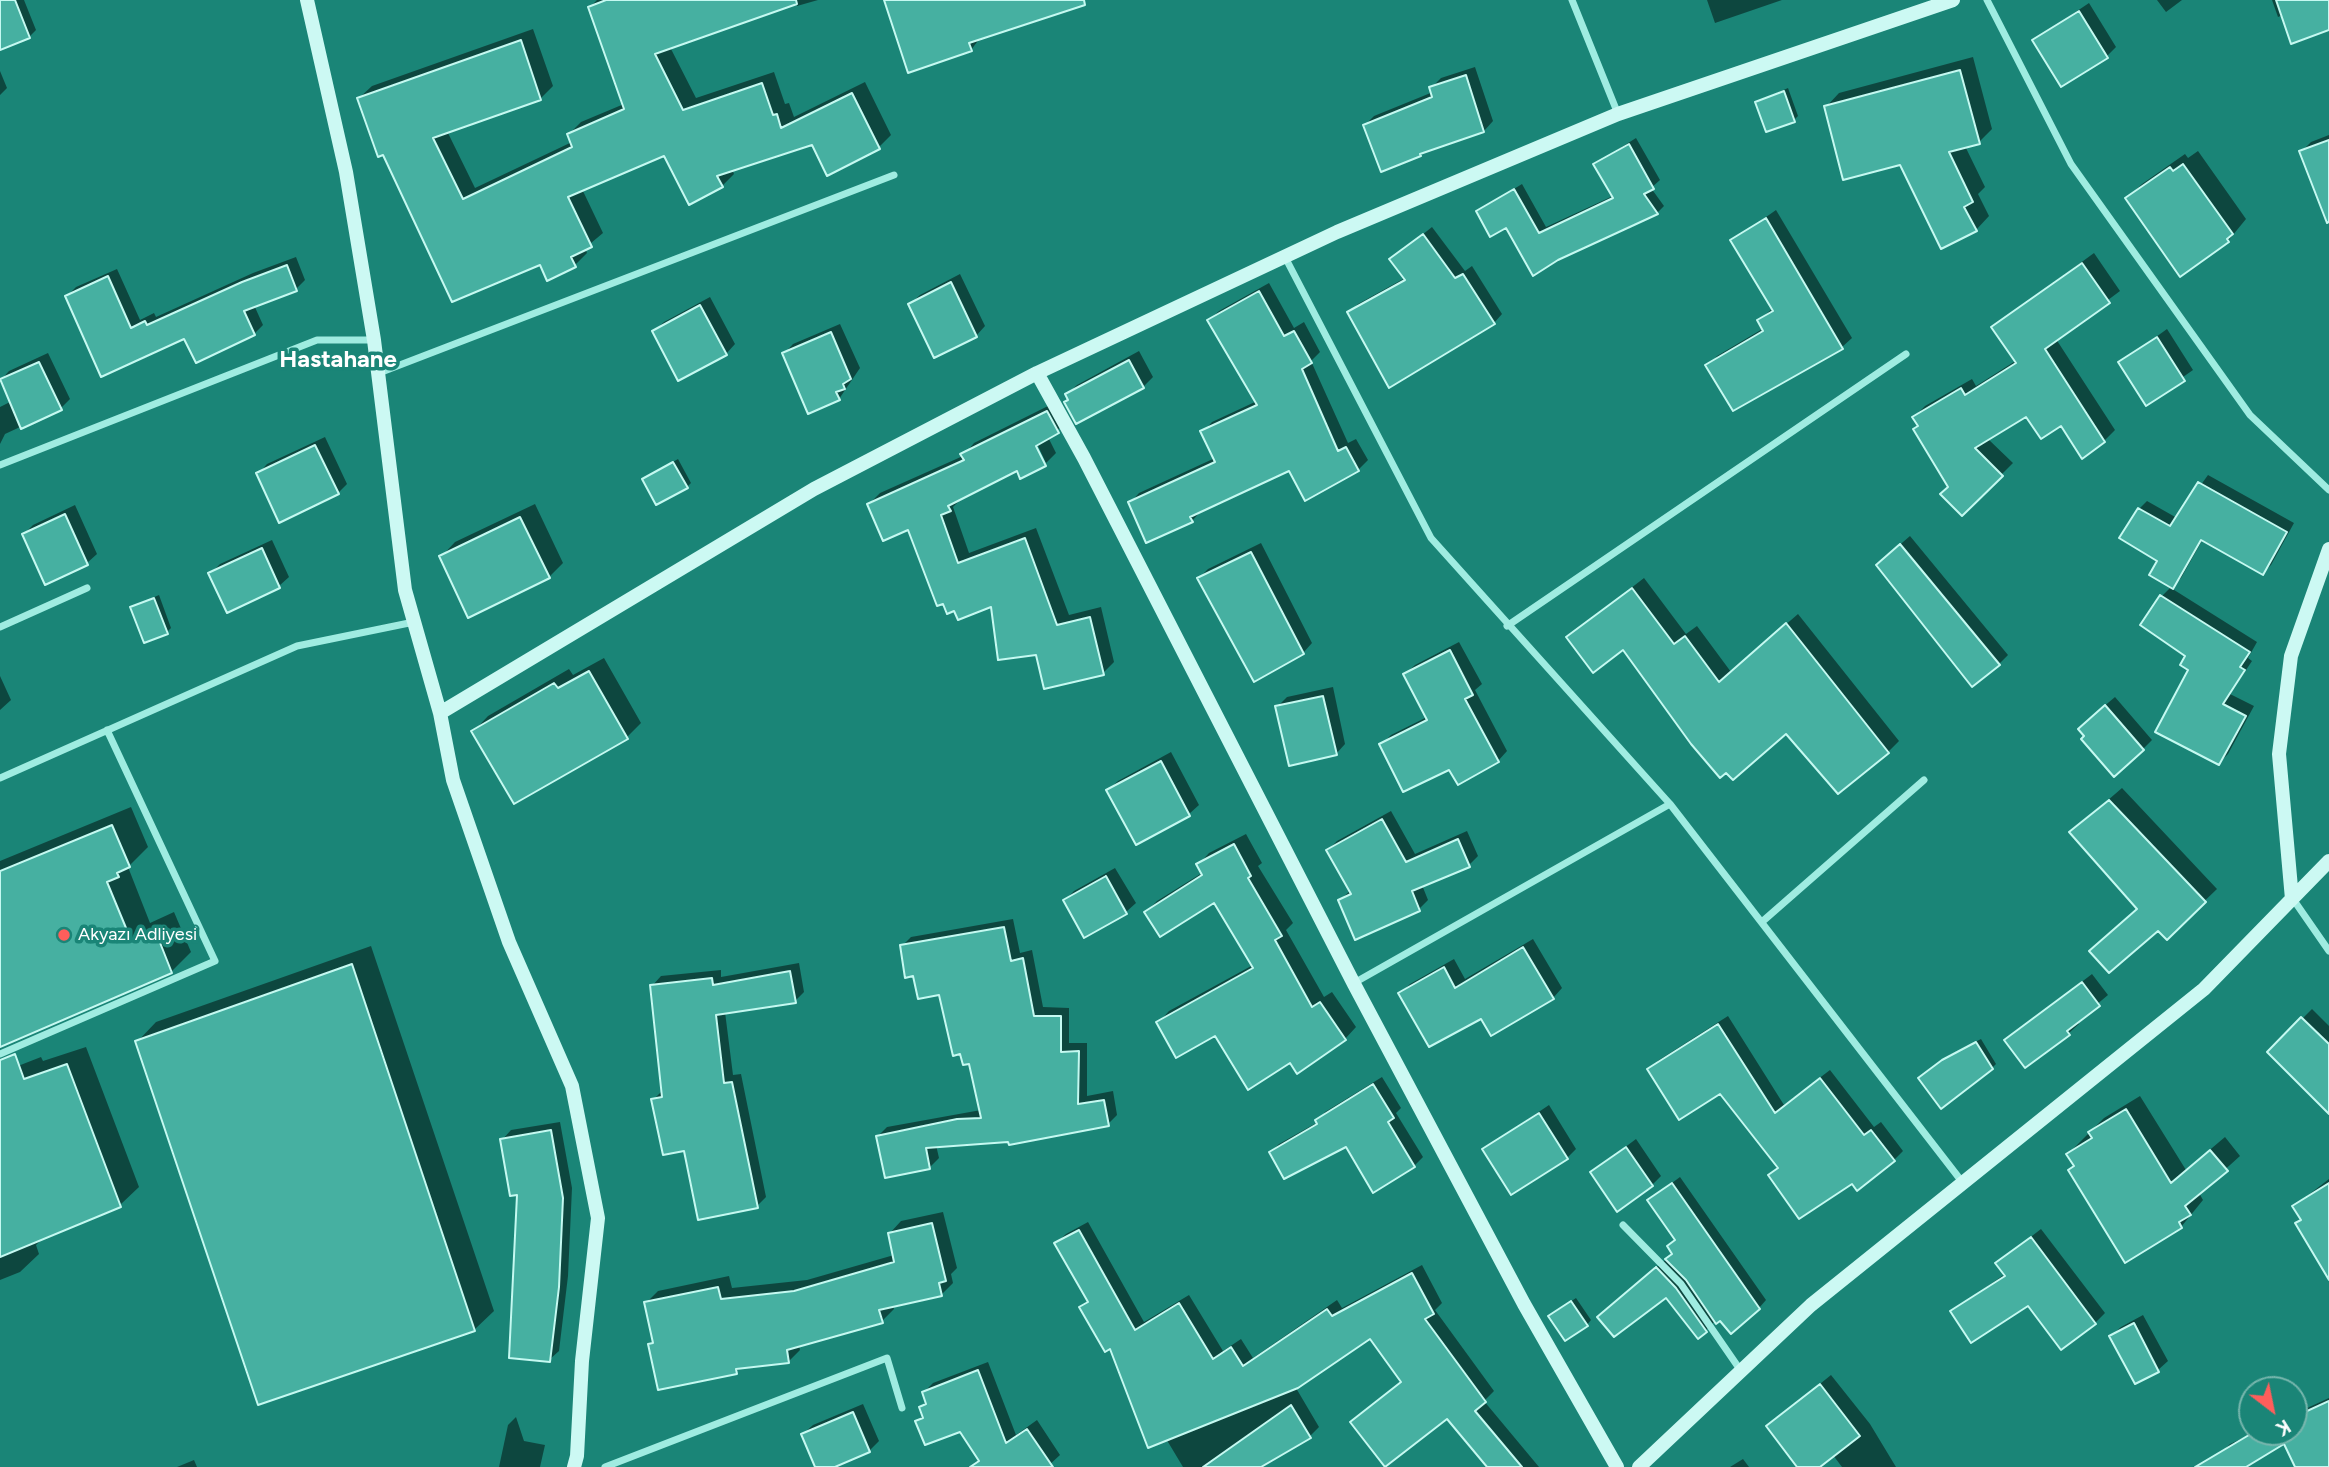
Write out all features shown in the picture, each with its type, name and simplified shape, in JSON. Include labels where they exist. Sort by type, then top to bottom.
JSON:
[{"type":"street","points":[[307,0],[346,172],[374,340],[405,590],[440,713],[453,780],[509,942],[572,1086],[598,1218],[582,1361],[578,1456],[573,1467]]},
{"type":"street","points":[[1572,0],[1618,114]]},
{"type":"street","points":[[440,713],[814,489],[1037,373],[1284,257],[1618,114],[1953,0]]},
{"type":"street","points":[[1987,0],[2071,164],[2250,415],[2329,490]]},
{"type":"street","points":[[378,373],[894,175]]},
{"type":"street","points":[[1284,257],[1431,538],[1507,626],[1670,804],[1963,1183]]},
{"type":"street","points":[[0,465],[193,386],[317,340],[374,340]]},
{"type":"street","points":[[1507,626],[1906,354]]},
{"type":"street","points":[[1037,373],[1091,471],[1354,984],[1524,1304],[1617,1467]]},
{"type":"street","points":[[2329,549],[2291,656],[2279,754],[2292,899],[2329,951]]},
{"type":"street","points":[[0,627],[87,588]]},
{"type":"street","points":[[0,778],[297,646],[414,622]]},
{"type":"street","points":[[0,1054],[215,961],[107,730]]},
{"type":"street","points":[[1763,921],[1924,780]]},
{"type":"street","points":[[1354,984],[1670,804]]},
{"type":"street","points":[[1639,1467],[1811,1305],[2204,989],[2329,861]]},
{"type":"street","points":[[1623,1225],[1681,1284],[1741,1371]]},
{"type":"street","points":[[605,1467],[887,1358],[902,1408]]},
{"type":"building","points":[[0,0],[15,0],[30,38],[0,50]]},
{"type":"building","points":[[606,0],[796,0],[797,4],[655,54],[683,110],[762,83],[773,115],[777,114],[781,128],[852,93],[880,149],[827,176],[812,145],[717,176],[723,187],[689,205],[664,156],[568,197],[592,247],[571,257],[576,267],[547,281],[540,265],[452,302],[383,155],[378,157],[357,98],[521,40],[541,100],[433,138],[463,199],[572,147],[567,134],[624,109],[588,7]]},
{"type":"building","points":[[884,0],[1084,0],[1085,5],[969,43],[972,51],[908,73]]},
{"type":"building","points":[[2276,0],[2329,0],[2329,30],[2291,44]]},
{"type":"building","points":[[2079,11],[2108,58],[2061,87],[2032,40]]},
{"type":"building","points":[[1960,70],[1980,144],[1949,152],[1973,202],[1964,207],[1977,231],[1941,249],[1900,165],[1843,180],[1824,106]]},
{"type":"building","points":[[1466,75],[1484,132],[1420,154],[1421,156],[1381,172],[1363,125],[1432,97],[1429,87]]},
{"type":"building","points":[[1784,91],[1795,122],[1766,132],[1755,102]]},
{"type":"building","points":[[2329,140],[2329,222],[2327,223],[2299,151]]},
{"type":"building","points":[[1629,144],[1654,189],[1644,194],[1658,214],[1558,260],[1533,276],[1506,228],[1490,237],[1476,211],[1514,189],[1539,233],[1613,198],[1593,164]]},
{"type":"building","points":[[2183,164],[2233,234],[2227,239],[2229,242],[2180,277],[2125,198],[2170,167],[2173,171]]},
{"type":"building","points":[[1766,218],[1843,349],[1733,411],[1705,365],[1763,331],[1757,320],[1773,311],[1730,240]]},
{"type":"building","points":[[1423,234],[1455,278],[1463,274],[1495,324],[1389,388],[1347,312],[1405,280],[1389,259]]},
{"type":"building","points":[[2082,263],[2110,303],[2045,349],[2105,442],[2082,459],[2061,426],[2041,439],[2026,417],[1975,448],[2003,476],[1962,516],[1940,494],[1948,487],[1913,429],[1918,426],[1912,417],[1961,388],[1965,395],[2016,363],[1991,327]]},
{"type":"building","points":[[287,265],[297,291],[244,311],[255,335],[196,363],[184,339],[101,377],[65,296],[108,276],[131,328],[145,321],[147,325],[242,282]]},
{"type":"building","points":[[951,282],[977,337],[934,358],[908,304]]},
{"type":"building","points":[[1259,291],[1284,336],[1294,331],[1312,363],[1302,369],[1338,451],[1346,447],[1359,471],[1305,501],[1289,471],[1190,517],[1193,522],[1146,543],[1128,502],[1215,462],[1200,431],[1257,405],[1207,320]]},
{"type":"building","points":[[700,305],[727,355],[678,381],[652,331]]},
{"type":"building","points":[[831,332],[851,379],[843,384],[845,389],[836,392],[840,400],[808,414],[782,353]]},
{"type":"building","points":[[2157,337],[2185,381],[2146,406],[2118,362]]},
{"type":"building","points":[[1129,360],[1144,388],[1076,424],[1064,402],[1068,400],[1065,394]]},
{"type":"building","points":[[39,362],[62,410],[21,429],[0,379]]},
{"type":"building","points":[[1047,411],[1059,433],[1036,446],[1046,466],[1020,479],[1017,471],[948,506],[951,511],[941,515],[958,563],[1025,538],[1057,625],[1090,617],[1104,675],[1044,689],[1036,655],[998,660],[991,607],[958,620],[954,611],[947,614],[943,604],[937,606],[908,530],[883,541],[867,504],[964,460],[960,454]]},
{"type":"building","points":[[315,445],[339,494],[279,523],[256,473]]},
{"type":"building","points":[[673,462],[688,488],[656,505],[642,479]]},
{"type":"building","points":[[2198,482],[2287,532],[2263,575],[2201,540],[2173,589],[2149,575],[2157,561],[2119,538],[2138,508],[2170,526]]},
{"type":"building","points":[[65,514],[88,565],[45,585],[22,534]]},
{"type":"building","points":[[520,517],[550,578],[468,618],[439,556]]},
{"type":"building","points":[[1900,544],[2000,665],[1972,687],[1876,565]]},
{"type":"building","points":[[262,548],[280,588],[227,613],[208,573]]},
{"type":"building","points":[[1251,552],[1304,654],[1254,682],[1197,578]]},
{"type":"building","points":[[1632,588],[1674,644],[1685,636],[1719,682],[1786,623],[1889,753],[1838,794],[1786,734],[1733,780],[1726,773],[1720,778],[1691,744],[1623,650],[1593,673],[1566,637]]},
{"type":"building","points":[[2160,595],[2250,652],[2240,667],[2245,670],[2223,704],[2246,716],[2219,765],[2155,732],[2188,670],[2180,665],[2185,656],[2140,625]]},
{"type":"building","points":[[154,598],[168,634],[144,643],[130,607]]},
{"type":"building","points":[[1450,650],[1473,695],[1465,699],[1499,762],[1458,785],[1449,770],[1403,792],[1379,744],[1427,720],[1403,674]]},
{"type":"building","points":[[589,671],[628,739],[514,804],[471,731],[554,683],[558,688]]},
{"type":"building","points":[[1323,696],[1337,755],[1289,766],[1275,706]]},
{"type":"building","points":[[2105,705],[2144,750],[2114,777],[2081,739],[2084,736],[2078,729]]},
{"type":"building","points":[[1161,761],[1190,816],[1136,845],[1106,790]]},
{"type":"building","points":[[2109,800],[2206,902],[2167,940],[2158,931],[2109,973],[2089,951],[2137,909],[2069,832]]},
{"type":"building","points":[[1382,819],[1406,862],[1458,839],[1470,867],[1412,891],[1420,911],[1355,940],[1338,900],[1351,894],[1326,850]]},
{"type":"building","name":"Akyazı Adliyesi","points":[[112,825],[130,867],[117,873],[119,877],[107,882],[131,940],[155,930],[172,973],[0,1047],[0,871]]},
{"type":"building","points":[[1234,844],[1251,876],[1248,878],[1282,936],[1275,940],[1312,1007],[1320,1002],[1346,1040],[1297,1074],[1290,1063],[1248,1090],[1215,1036],[1176,1058],[1156,1022],[1253,968],[1214,903],[1160,937],[1144,912],[1202,875],[1196,864]]},
{"type":"building","points":[[1106,876],[1127,914],[1084,938],[1063,900]]},
{"type":"building","points":[[1004,927],[1011,961],[1023,958],[1034,1016],[1061,1016],[1061,1052],[1079,1051],[1078,1104],[1104,1100],[1109,1126],[1009,1145],[1008,1142],[926,1148],[930,1169],[885,1178],[876,1136],[957,1119],[981,1118],[969,1064],[963,1065],[960,1054],[953,1056],[939,995],[918,999],[913,976],[905,978],[900,945]]},
{"type":"building","points":[[1523,947],[1554,999],[1491,1036],[1481,1019],[1429,1047],[1398,993],[1444,967],[1455,988]]},
{"type":"building","points":[[352,964],[475,1331],[258,1405],[135,1041]]},
{"type":"building","points":[[790,971],[796,1003],[716,1015],[724,1083],[732,1082],[758,1208],[698,1220],[684,1151],[663,1155],[651,1099],[662,1097],[650,985],[712,978],[713,985]]},
{"type":"building","points":[[2082,982],[2100,1006],[2067,1031],[2070,1035],[2025,1068],[2004,1040]]},
{"type":"building","points":[[2301,1017],[2329,1044],[2329,1114],[2267,1052]]},
{"type":"building","points":[[1718,1024],[1775,1113],[1820,1078],[1864,1135],[1871,1130],[1895,1161],[1857,1191],[1852,1184],[1799,1219],[1768,1175],[1778,1168],[1720,1094],[1679,1120],[1647,1069]]},
{"type":"building","points":[[1976,1042],[1993,1069],[1941,1109],[1918,1078],[1942,1060]]},
{"type":"building","points":[[15,1054],[24,1079],[67,1064],[121,1207],[0,1257],[0,1060]]},
{"type":"building","points":[[1373,1084],[1394,1118],[1388,1122],[1415,1167],[1373,1193],[1346,1147],[1284,1179],[1269,1152],[1317,1124],[1315,1120]]},
{"type":"building","points":[[2126,1109],[2171,1183],[2210,1150],[2228,1171],[2185,1206],[2191,1215],[2179,1222],[2182,1228],[2125,1263],[2068,1170],[2074,1166],[2066,1154],[2092,1138],[2088,1132]]},
{"type":"building","points":[[1539,1113],[1568,1159],[1511,1195],[1482,1149]]},
{"type":"building","points":[[551,1130],[563,1198],[559,1287],[550,1362],[509,1358],[517,1195],[510,1196],[500,1139]]},
{"type":"building","points":[[1626,1147],[1653,1186],[1617,1212],[1590,1172]]},
{"type":"building","points":[[1672,1183],[1760,1309],[1731,1334],[1720,1321],[1716,1324],[1686,1280],[1665,1259],[1672,1254],[1667,1246],[1675,1240],[1647,1200]]},
{"type":"building","points":[[2329,1183],[2329,1280],[2295,1223],[2301,1220],[2292,1206]]},
{"type":"building","points":[[932,1223],[946,1281],[939,1283],[942,1296],[879,1310],[883,1323],[787,1350],[789,1363],[736,1369],[737,1374],[658,1390],[648,1344],[653,1343],[644,1302],[718,1287],[721,1299],[794,1291],[894,1262],[888,1233]]},
{"type":"building","points":[[1079,1230],[1135,1330],[1179,1303],[1213,1359],[1231,1347],[1243,1366],[1327,1309],[1332,1316],[1412,1273],[1434,1314],[1425,1319],[1486,1402],[1475,1411],[1522,1467],[1487,1467],[1447,1419],[1385,1467],[1350,1422],[1401,1382],[1370,1339],[1298,1388],[1148,1448],[1110,1349],[1105,1352],[1079,1307],[1088,1302],[1054,1243]]},
{"type":"building","points":[[2031,1237],[2096,1324],[2061,1350],[2028,1306],[1971,1343],[1950,1311],[2005,1276],[1995,1263]]},
{"type":"building","points":[[1656,1267],[1676,1288],[1707,1332],[1698,1339],[1666,1298],[1614,1337],[1597,1317]]},
{"type":"building","points":[[1571,1301],[1588,1326],[1565,1341],[1548,1316]]},
{"type":"building","points":[[2134,1323],[2159,1372],[2135,1384],[2109,1336]]},
{"type":"building","points":[[978,1370],[1006,1443],[1027,1429],[1053,1467],[970,1467],[979,1461],[960,1432],[925,1445],[915,1421],[923,1418],[919,1407],[926,1404],[922,1392]]},
{"type":"building","points":[[1820,1384],[1860,1436],[1820,1467],[1797,1467],[1766,1426]]},
{"type":"building","points":[[2329,1401],[2329,1467],[2295,1467],[2285,1446],[2308,1446],[2308,1411]]},
{"type":"building","points":[[1291,1405],[1311,1438],[1261,1467],[1203,1467]]},
{"type":"building","points":[[853,1412],[870,1452],[835,1467],[815,1467],[801,1434]]},
{"type":"building","points":[[2238,1441],[2238,1446],[2281,1446],[2246,1467],[2195,1467]]},
{"type":"place","name":"Akyazı Adliyesi","points":[[64,935]]},
{"type":"district","name":"Hastahane","points":[[338,360]]}]
